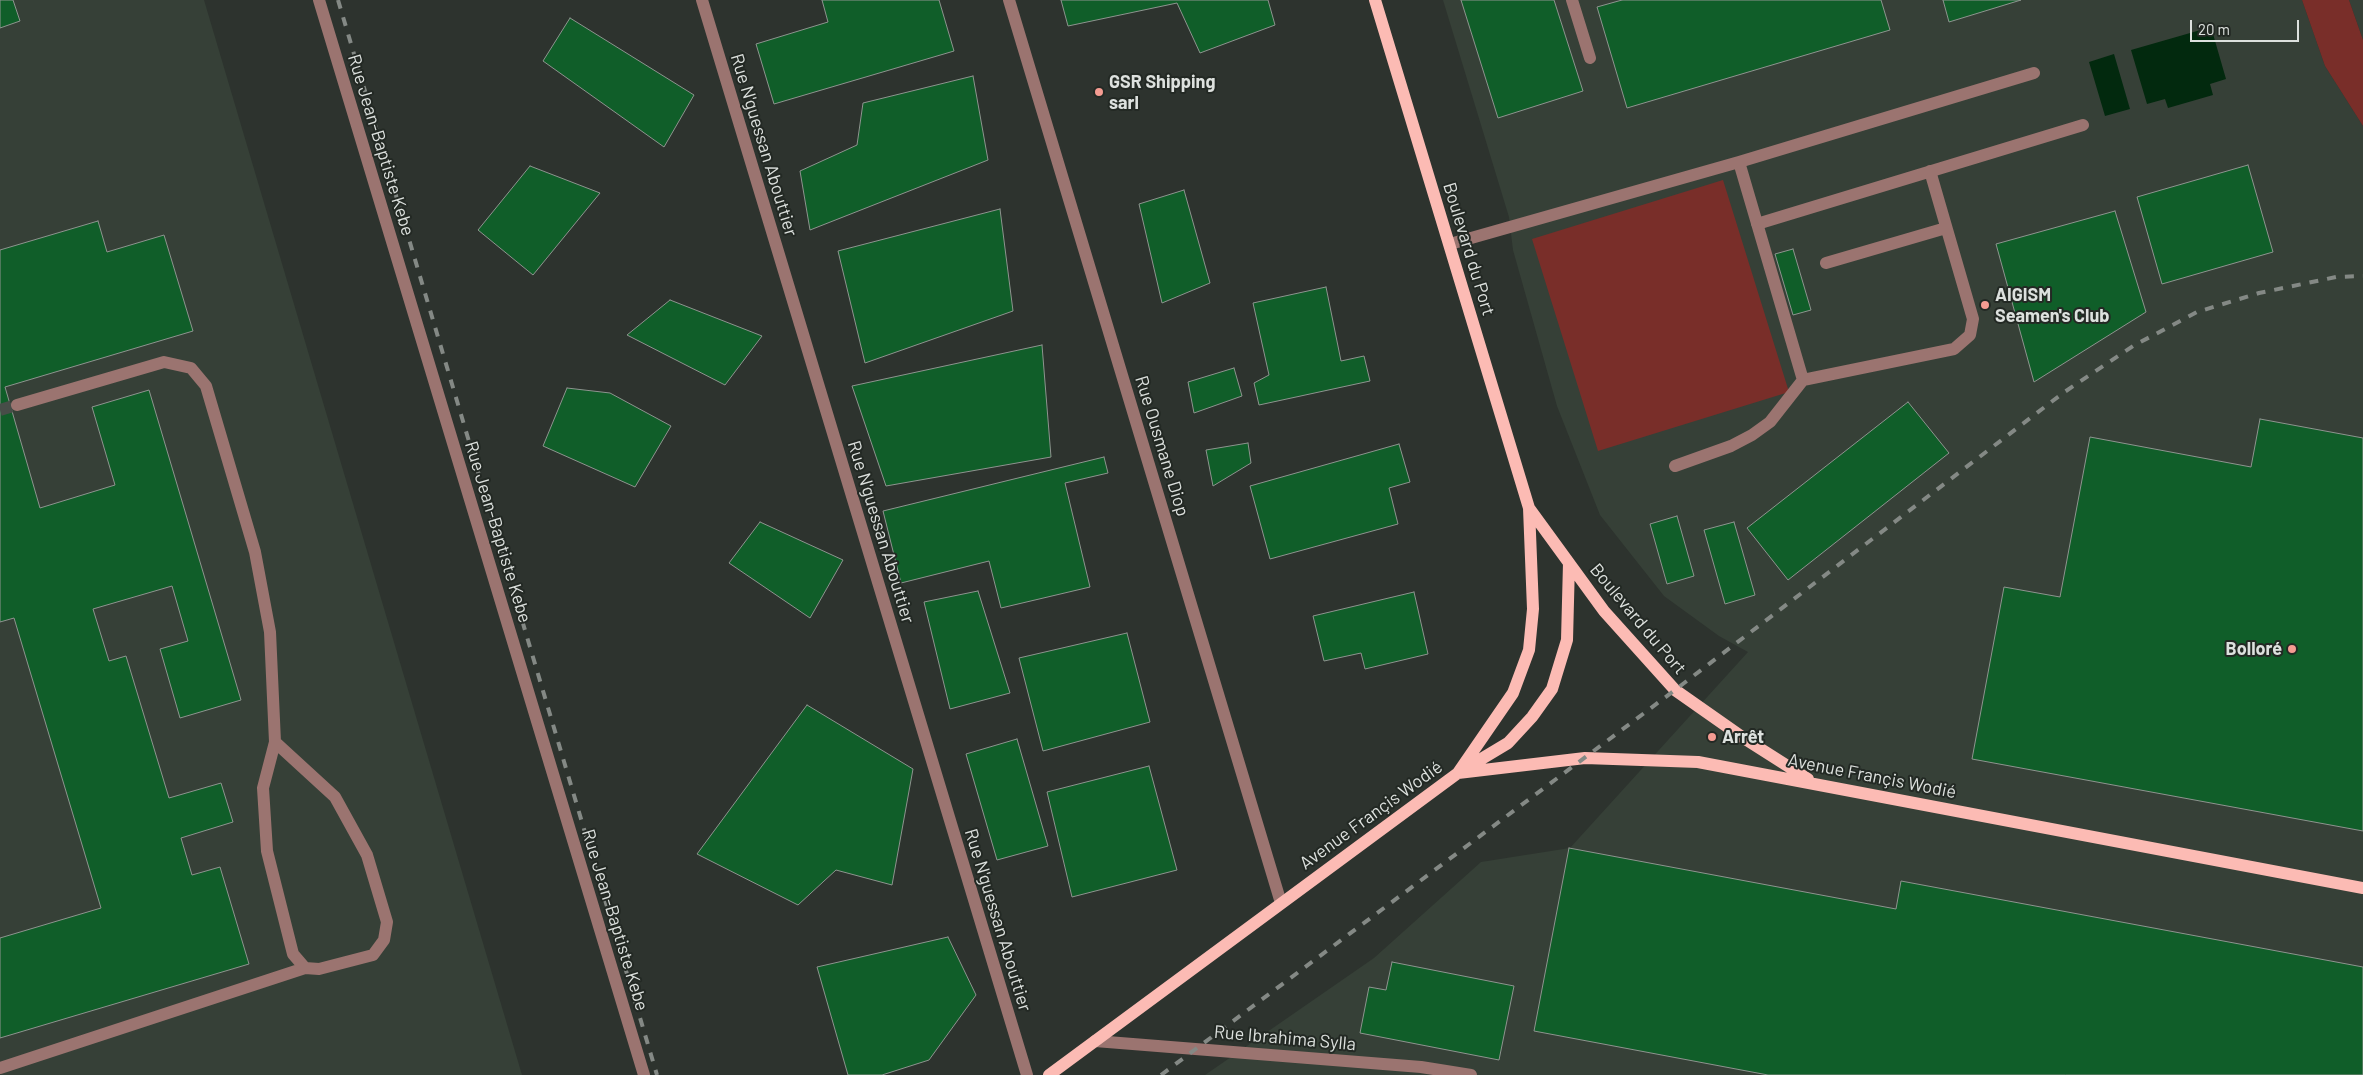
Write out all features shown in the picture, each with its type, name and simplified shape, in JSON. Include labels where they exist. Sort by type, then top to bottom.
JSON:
[{"type":"main road","name":"Boulevard du Port","points":[[1375,0],[1529,508],[1533,609],[1530,650],[1513,693],[1458,772]]},
{"type":"main road","name":"Boulevard du Port","points":[[1529,508],[1604,611],[1676,690],[1742,737],[1815,783]]},
{"type":"main road","points":[[1458,772],[1508,743],[1532,717],[1552,689],[1567,640],[1569,563]]},
{"type":"main road","name":"Avenue Françis Wodié","points":[[1049,1075],[1458,772],[1585,758],[1647,758],[1698,762],[2363,888]]},
{"type":"street","name":"Rue Jean-Baptiste Kebe","points":[[319,0],[644,1075]]},
{"type":"street","name":"Rue N'guessan Abouttier","points":[[702,0],[1027,1075]]},
{"type":"street","name":"Rue Ousmane Diop","points":[[1010,0],[1281,903]]},
{"type":"street","points":[[1572,0],[1590,58]]},
{"type":"street","points":[[1450,244],[1738,162],[2034,73]]},
{"type":"street","points":[[1757,224],[2083,125]]},
{"type":"street","points":[[1738,162],[1803,380]]},
{"type":"street","points":[[1675,466],[1731,446],[1752,436],[1770,422],[1803,380],[1954,348],[1970,335],[1973,319],[1930,172]]},
{"type":"street","points":[[1826,263],[1946,228]]},
{"type":"street","points":[[17,405],[164,362],[191,368],[206,386],[255,552],[270,632],[276,742],[263,788],[267,850],[293,954],[304,968]]},
{"type":"street","points":[[0,1068],[304,968],[319,969],[373,955],[384,940],[387,922],[367,855],[334,797],[276,742]]},
{"type":"street","name":"Rue Ibrahima Sylla","points":[[1095,1041],[1412,1066],[1471,1075]]},
{"type":"shaded area","points":[[0,0],[204,0],[522,1075],[0,1075]]},
{"type":"shaded area","points":[[1443,0],[2302,0],[2325,66],[2363,126],[2363,1075],[1205,1075],[1374,958],[1481,862],[1570,848],[1748,652],[1719,636],[1664,596],[1600,515],[1557,406],[1513,250],[1509,217]]},
{"type":"shaded area","points":[[2302,0],[2349,0],[2363,40],[2363,126],[2325,66]]},
{"type":"shaded area","points":[[2349,0],[2363,0],[2363,40]]},
{"type":"shaded area","points":[[2211,27],[2226,79],[2210,84],[2213,95],[2168,108],[2165,99],[2147,104],[2131,50]]},
{"type":"shaded area","points":[[2114,54],[2130,109],[2105,116],[2089,62]]},
{"type":"shaded area","points":[[1723,180],[1789,392],[1598,451],[1532,239]]},
{"type":"building","points":[[0,0],[13,0],[20,21],[0,28]]},
{"type":"building","points":[[822,0],[939,0],[954,51],[774,104],[756,44],[828,22]]},
{"type":"building","points":[[1061,0],[1268,0],[1275,25],[1200,53],[1177,3],[1068,26]]},
{"type":"building","points":[[1461,0],[1554,0],[1583,91],[1498,118]]},
{"type":"building","points":[[1622,0],[1881,0],[1890,30],[1627,108],[1597,7]]},
{"type":"building","points":[[1943,0],[2021,0],[1949,22]]},
{"type":"building","points":[[570,18],[694,95],[664,147],[543,61]]},
{"type":"building","points":[[973,76],[988,160],[810,230],[800,171],[857,145],[863,103]]},
{"type":"building","points":[[2248,165],[2273,252],[2162,284],[2137,197]]},
{"type":"building","points":[[530,166],[600,193],[533,275],[478,230]]},
{"type":"building","points":[[1184,190],[1210,283],[1162,303],[1139,204]]},
{"type":"building","points":[[1000,209],[1013,311],[865,363],[838,251]]},
{"type":"building","points":[[2115,211],[2146,312],[2034,382],[1996,244]]},
{"type":"building","points":[[98,221],[107,252],[164,235],[193,331],[5,387],[40,508],[115,485],[92,407],[149,390],[241,700],[180,718],[160,649],[188,641],[172,586],[93,609],[109,661],[126,656],[169,798],[221,783],[233,822],[181,838],[192,875],[220,867],[249,964],[0,1038],[0,938],[101,908],[14,618],[0,622],[0,250]]},
{"type":"building","points":[[1793,249],[1811,310],[1793,315],[1775,254]]},
{"type":"building","points":[[1326,287],[1341,361],[1364,356],[1370,381],[1259,405],[1254,383],[1269,375],[1253,303]]},
{"type":"building","points":[[670,300],[762,336],[725,385],[627,335]]},
{"type":"building","points":[[1042,345],[1051,457],[886,486],[852,386]]},
{"type":"building","points":[[1234,368],[1242,396],[1194,413],[1188,382]]},
{"type":"building","points":[[567,388],[610,393],[671,426],[635,487],[543,446]]},
{"type":"building","points":[[1908,402],[1949,453],[1788,580],[1747,528]]},
{"type":"building","points":[[2260,419],[2363,438],[2363,831],[1972,759],[2004,587],[2060,597],[2090,437],[2251,467]]},
{"type":"building","points":[[1248,443],[1251,463],[1213,486],[1206,450]]},
{"type":"building","points":[[1399,444],[1410,482],[1389,488],[1398,524],[1270,559],[1250,486]]},
{"type":"building","points":[[1104,457],[1108,473],[1065,483],[1090,587],[1001,608],[989,561],[901,583],[883,511]]},
{"type":"building","points":[[1677,516],[1694,576],[1667,584],[1650,524]]},
{"type":"building","points":[[760,522],[843,560],[810,618],[729,563]]},
{"type":"building","points":[[1734,522],[1755,595],[1725,604],[1704,530]]},
{"type":"building","points":[[978,591],[1010,693],[950,709],[924,602]]},
{"type":"building","points":[[1414,592],[1428,654],[1365,669],[1361,653],[1324,661],[1313,616]]},
{"type":"building","points":[[1127,633],[1150,722],[1043,751],[1019,658]]},
{"type":"building","points":[[807,705],[913,769],[892,885],[836,870],[798,905],[697,854]]},
{"type":"building","points":[[1017,739],[1048,846],[997,860],[966,754]]},
{"type":"building","points":[[1149,766],[1177,870],[1072,897],[1047,792]]},
{"type":"building","points":[[1569,848],[1896,909],[1901,881],[2363,967],[2363,1075],[1768,1075],[1534,1031]]},
{"type":"building","points":[[948,937],[976,995],[929,1060],[882,1075],[848,1075],[817,967]]},
{"type":"building","points":[[1392,962],[1514,986],[1499,1060],[1360,1033],[1369,987],[1386,990]]},
{"type":"tunnel","points":[[0,410],[17,405]]},
{"type":"railway","points":[[338,0],[657,1075]]},
{"type":"railway","points":[[1161,1075],[1675,690],[2063,393],[2133,346],[2197,312],[2259,293],[2336,277],[2363,276]]},
{"type":"place","name":"GSR Shipping sarl","points":[[1099,92]]},
{"type":"place","name":"AIGISM Seamen's Club","points":[[1985,305]]},
{"type":"place","name":"Bolloré","points":[[2292,649]]},
{"type":"place","name":"Arrêt","points":[[1712,737]]}]
